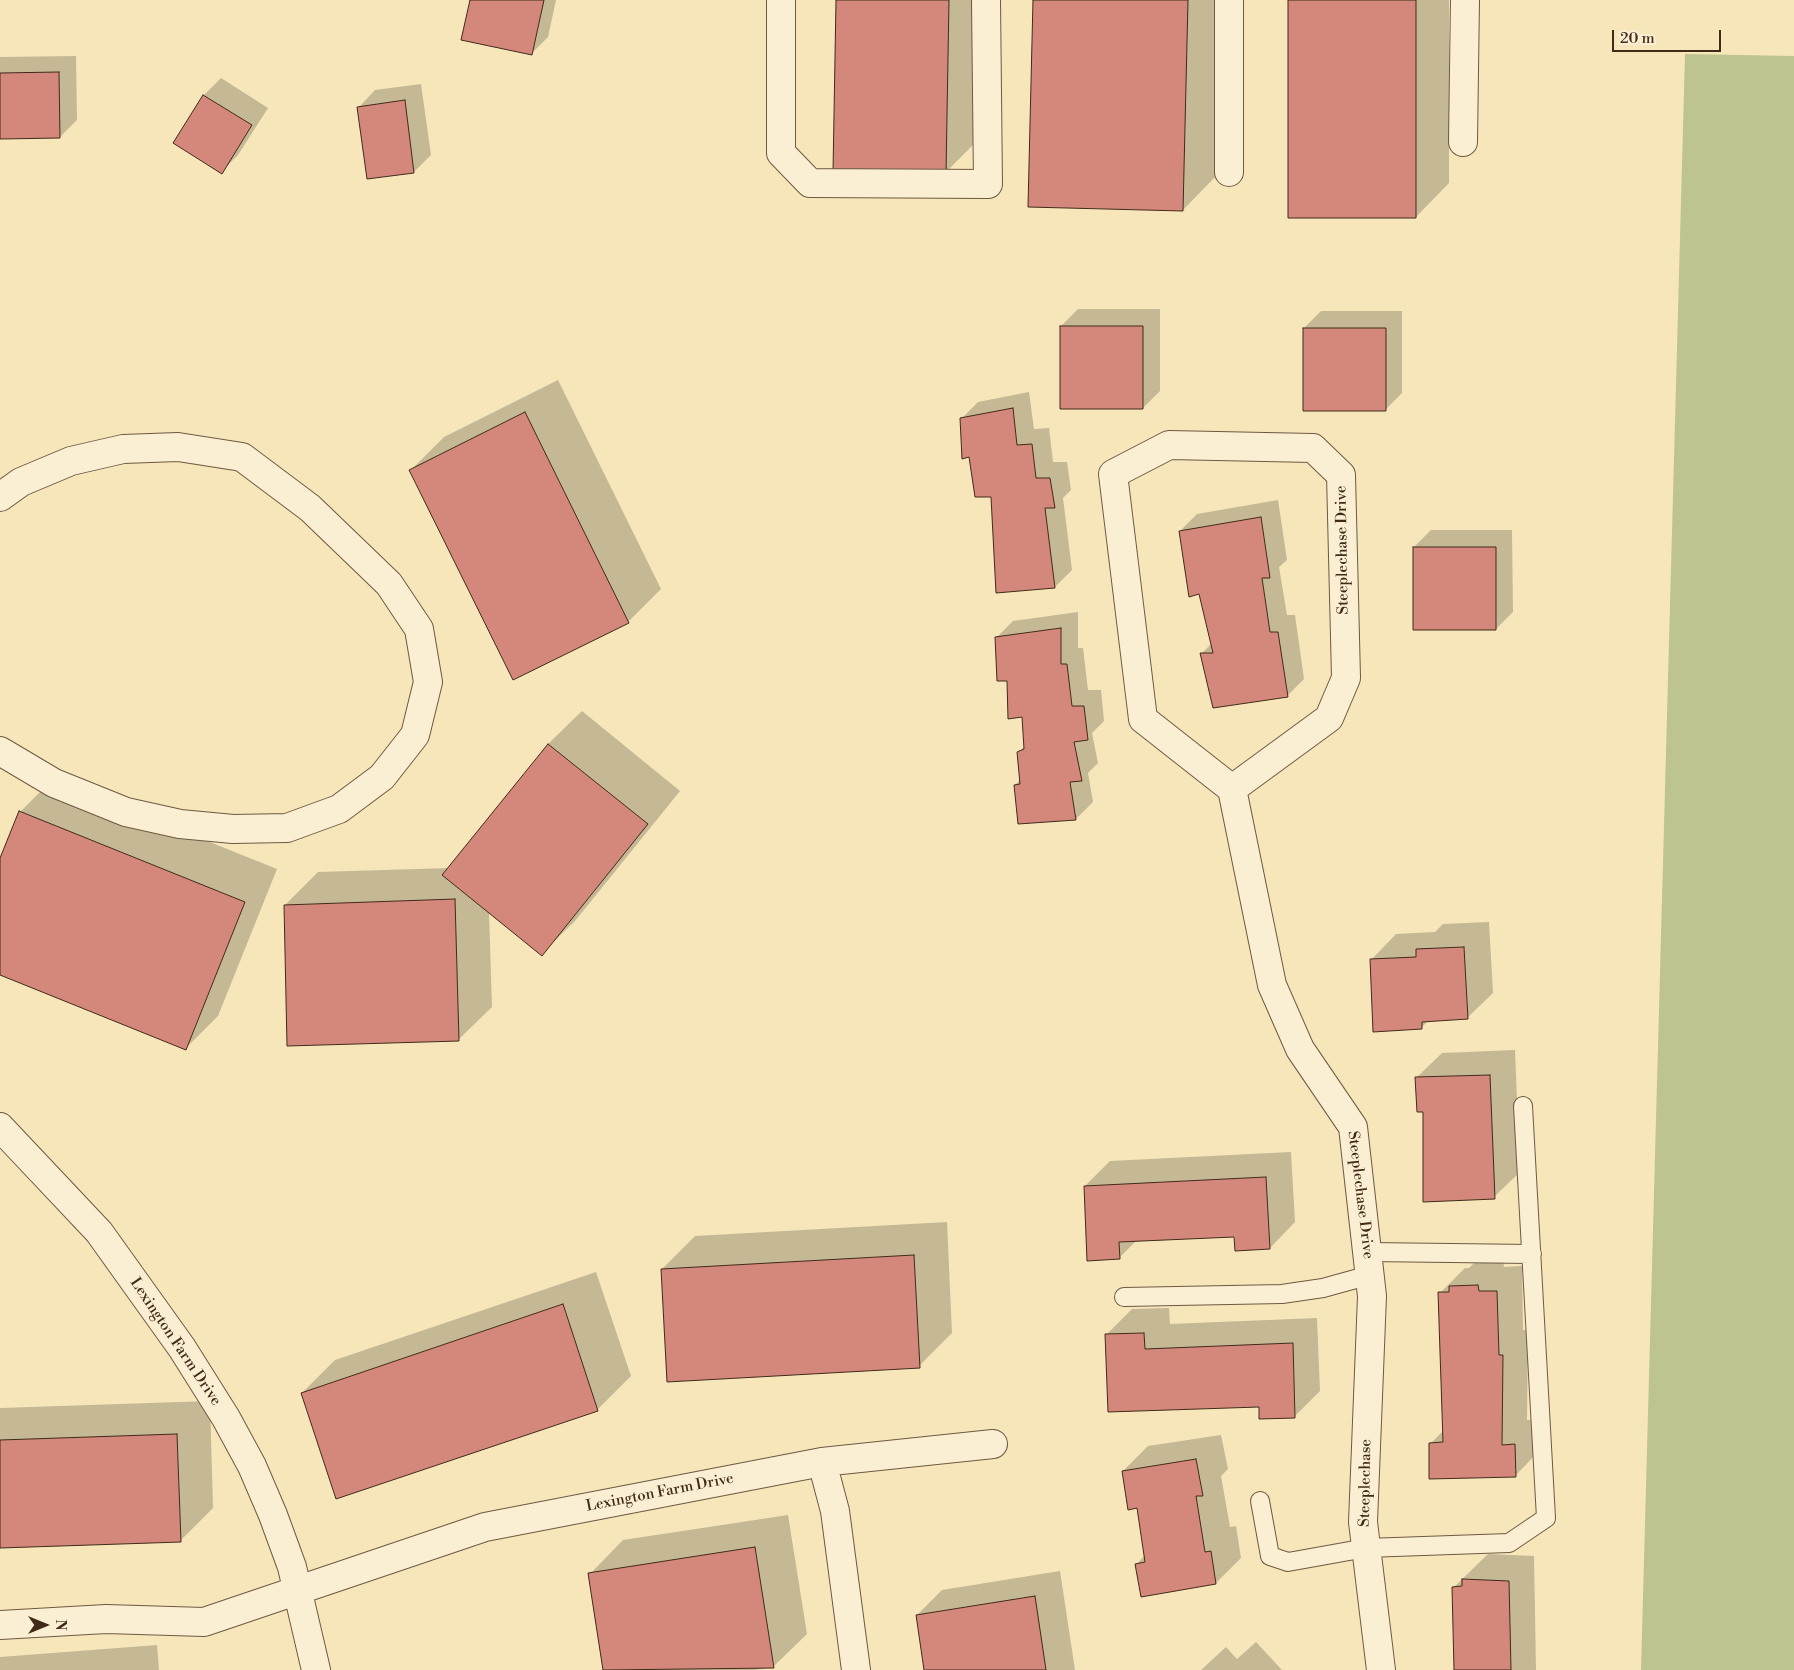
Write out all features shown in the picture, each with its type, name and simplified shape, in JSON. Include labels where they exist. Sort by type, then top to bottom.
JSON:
[{"type":"street","points":[[781,0],[781,153],[810,183],[988,184],[986,0]]},
{"type":"street","points":[[1229,0],[1229,172]]},
{"type":"street","points":[[1462,142],[1465,0]]},
{"type":"street","name":"Steeplechase Drive","points":[[1232,789],[1329,718],[1346,678],[1341,476],[1313,448],[1169,445],[1113,474],[1143,718],[1232,789],[1272,985],[1300,1049],[1354,1126],[1370,1274]]},
{"type":"street","points":[[0,497],[21,482],[71,461],[124,449],[178,447],[242,457],[310,508],[389,584],[419,629],[428,682],[415,735],[382,777],[338,809],[287,828],[233,829],[180,824],[126,812],[54,783],[0,751]]},
{"type":"street","name":"Lexington Farm Drive","points":[[0,1127],[99,1232],[192,1364],[226,1418],[252,1466],[274,1516],[298,1590],[316,1670]]},
{"type":"street","name":"Steeplechase","points":[[1370,1274],[1363,1522],[1381,1670]]},
{"type":"street","name":"Lexington Farm Drive","points":[[0,1625],[106,1619],[204,1622],[486,1527],[822,1462],[993,1444]]},
{"type":"street","points":[[822,1462],[835,1512],[856,1670]]},
{"type":"lane","points":[[1260,1501],[1270,1556],[1288,1562],[1366,1548],[1509,1543],[1546,1518],[1523,1106]]},
{"type":"lane","points":[[1124,1298],[1282,1294],[1323,1288],[1370,1274],[1532,1254]]},
{"type":"green space","points":[[1685,54],[1794,56],[1794,1670],[1641,1670]]},
{"type":"building","points":[[470,0],[544,0],[532,55],[461,40]]},
{"type":"building","points":[[836,0],[949,0],[946,174],[833,172]]},
{"type":"building","points":[[1033,0],[1188,0],[1183,211],[1028,207]]},
{"type":"building","points":[[1288,0],[1416,0],[1416,218],[1288,218]]},
{"type":"building","points":[[59,72],[60,138],[0,139],[0,73]]},
{"type":"building","points":[[203,95],[252,125],[222,174],[173,143]]},
{"type":"building","points":[[405,100],[414,173],[367,179],[357,107]]},
{"type":"building","points":[[1060,326],[1143,326],[1143,409],[1060,409]]},
{"type":"building","points":[[1303,328],[1386,328],[1386,411],[1303,411]]},
{"type":"building","points":[[1013,408],[1017,445],[1032,444],[1036,478],[1050,478],[1055,508],[1045,508],[1055,588],[996,593],[991,497],[975,497],[969,457],[962,459],[960,418]]},
{"type":"building","points":[[525,412],[629,623],[513,680],[409,470]]},
{"type":"building","points":[[1261,517],[1270,578],[1262,578],[1270,632],[1278,632],[1288,697],[1213,708],[1200,653],[1213,653],[1199,594],[1189,597],[1179,531]]},
{"type":"building","points":[[1413,547],[1496,547],[1496,630],[1413,630]]},
{"type":"building","points":[[1061,628],[1061,664],[1067,664],[1072,706],[1084,706],[1088,740],[1074,742],[1082,781],[1070,782],[1076,820],[1018,824],[1014,785],[1020,784],[1017,752],[1024,749],[1022,717],[1008,719],[1007,681],[997,681],[995,637]]},
{"type":"building","points":[[548,744],[648,824],[542,956],[442,875]]},
{"type":"building","points":[[19,811],[245,902],[186,1050],[0,975],[0,858]]},
{"type":"building","points":[[455,899],[459,1041],[287,1046],[284,905]]},
{"type":"building","points":[[1464,947],[1468,1019],[1422,1022],[1422,1029],[1373,1032],[1370,959],[1416,957],[1416,949]]},
{"type":"building","points":[[1490,1075],[1495,1199],[1423,1202],[1423,1112],[1417,1112],[1415,1077]]},
{"type":"building","points":[[1266,1177],[1270,1249],[1235,1251],[1234,1237],[1119,1242],[1120,1259],[1087,1261],[1084,1186]]},
{"type":"building","points":[[914,1255],[920,1368],[667,1382],[661,1269]]},
{"type":"building","points":[[1478,1285],[1479,1291],[1497,1291],[1499,1355],[1503,1355],[1502,1445],[1515,1444],[1516,1477],[1429,1479],[1429,1443],[1443,1442],[1438,1292],[1449,1292],[1449,1286]]},
{"type":"building","points":[[563,1304],[598,1411],[336,1499],[301,1393]]},
{"type":"building","points":[[1144,1333],[1145,1349],[1293,1343],[1295,1418],[1259,1419],[1259,1407],[1108,1412],[1105,1334]]},
{"type":"building","points":[[177,1434],[181,1542],[0,1548],[0,1440]]},
{"type":"building","points":[[1196,1459],[1203,1496],[1196,1496],[1205,1552],[1211,1551],[1216,1584],[1141,1597],[1135,1564],[1145,1562],[1137,1508],[1128,1510],[1122,1471]]},
{"type":"building","points":[[755,1547],[774,1668],[603,1670],[588,1573]]},
{"type":"building","points":[[1462,1579],[1509,1581],[1511,1670],[1454,1670],[1452,1587],[1462,1586]]},
{"type":"building","points":[[1035,1596],[1046,1670],[924,1670],[916,1615]]}]
